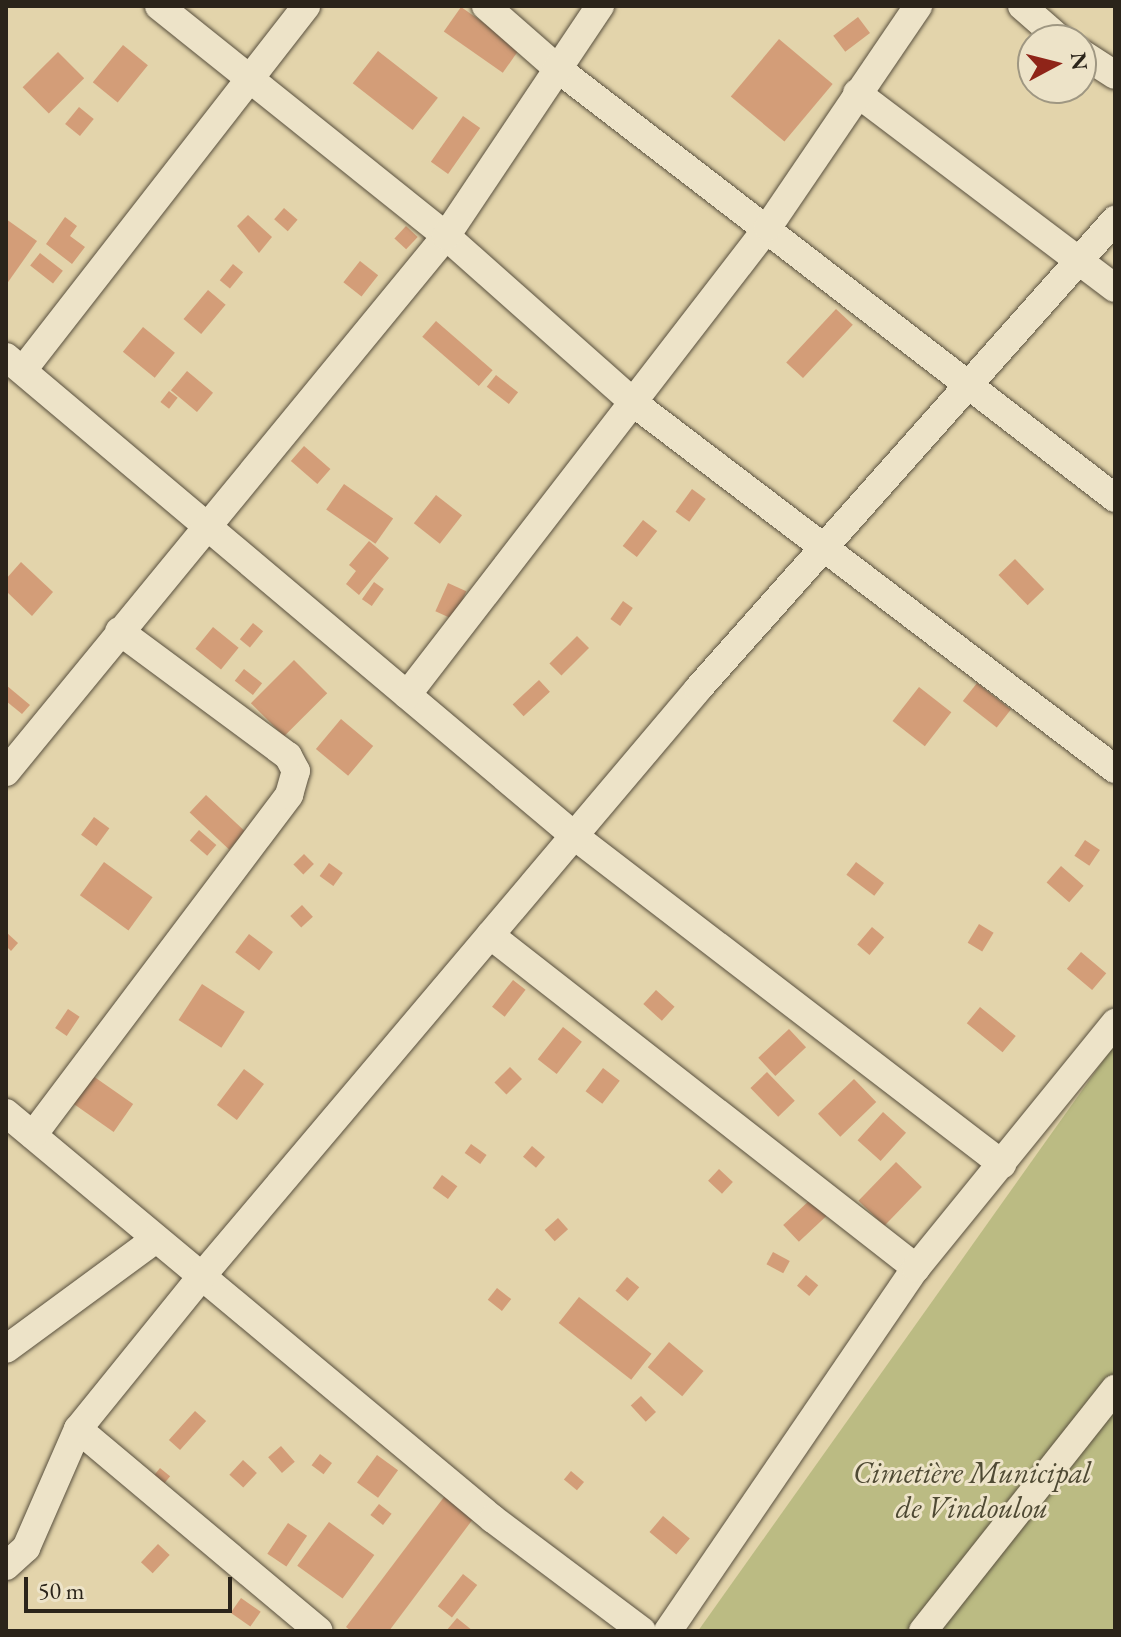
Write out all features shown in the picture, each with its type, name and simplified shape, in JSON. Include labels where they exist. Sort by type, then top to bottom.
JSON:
[{"type":"street","points":[[159,6],[253,78],[446,236],[635,404],[1115,769]]},
{"type":"street","points":[[306,6],[253,78],[15,364],[204,527],[577,838],[1002,1164]]},
{"type":"street","points":[[486,6],[558,69],[970,381],[1115,498]]},
{"type":"street","points":[[6,772],[204,527],[446,236],[600,6]]},
{"type":"street","points":[[407,695],[635,404],[768,227],[918,6]]},
{"type":"street","points":[[1022,6],[1043,24]]},
{"type":"street","points":[[1097,63],[1115,75]]},
{"type":"street","points":[[857,93],[1115,288]]},
{"type":"street","points":[[6,1566],[26,1548],[37,1528],[78,1429],[201,1277],[490,935],[577,838],[698,689],[1115,220]]},
{"type":"street","points":[[33,1135],[289,795],[296,771],[288,756],[119,631]]},
{"type":"street","points":[[490,935],[916,1268]]},
{"type":"street","points":[[668,1631],[916,1268],[1115,1023]]},
{"type":"street","points":[[6,1113],[493,1519],[642,1631]]},
{"type":"street","points":[[6,1349],[156,1239]]},
{"type":"street","points":[[923,1631],[1115,1389]]},
{"type":"street","points":[[78,1429],[319,1631]]},
{"type":"green space","name":"Cimetière Municipal de Vindoulou","points":[[1115,1044],[1115,1631],[698,1631]]},
{"type":"building","points":[[461,7],[520,48],[503,73],[444,32]]},
{"type":"building","points":[[858,17],[870,33],[845,52],[833,36]]},
{"type":"building","points":[[779,39],[833,84],[784,141],[731,96]]},
{"type":"building","points":[[123,45],[148,65],[118,102],[93,82]]},
{"type":"building","points":[[378,51],[438,98],[413,130],[353,83]]},
{"type":"building","points":[[58,52],[84,78],[49,114],[23,87]]},
{"type":"building","points":[[79,107],[94,119],[80,136],[65,124]]},
{"type":"building","points":[[463,116],[480,128],[448,174],[431,162]]},
{"type":"building","points":[[284,208],[298,220],[288,231],[274,219]]},
{"type":"building","points":[[248,215],[272,237],[259,253],[237,226]]},
{"type":"building","points":[[65,217],[77,226],[70,236],[85,247],[72,264],[46,244]]},
{"type":"building","points":[[6,219],[37,241],[6,285]]},
{"type":"building","points":[[406,226],[418,237],[406,249],[394,238]]},
{"type":"building","points":[[40,253],[63,271],[53,283],[30,266]]},
{"type":"building","points":[[360,261],[378,275],[362,296],[343,282]]},
{"type":"building","points":[[233,264],[243,272],[230,289],[220,280]]},
{"type":"building","points":[[208,290],[226,305],[201,334],[184,319]]},
{"type":"building","points":[[836,309],[853,325],[803,378],[786,362]]},
{"type":"building","points":[[436,321],[493,370],[479,386],[422,337]]},
{"type":"building","points":[[143,327],[175,353],[155,378],[123,352]]},
{"type":"building","points":[[187,371],[213,393],[197,412],[171,390]]},
{"type":"building","points":[[496,375],[518,392],[509,404],[487,387]]},
{"type":"building","points":[[169,391],[178,398],[169,409],[160,402]]},
{"type":"building","points":[[304,446],[330,469],[317,484],[291,461]]},
{"type":"building","points":[[344,484],[393,518],[375,544],[326,509]]},
{"type":"building","points":[[692,489],[706,499],[689,522],[676,512]]},
{"type":"building","points":[[436,495],[462,515],[440,544],[414,523]]},
{"type":"building","points":[[643,520],[657,531],[637,557],[623,546]]},
{"type":"building","points":[[369,541],[389,558],[359,595],[346,584],[356,571],[349,565]]},
{"type":"building","points":[[1015,559],[1044,589],[1028,605],[998,575]]},
{"type":"building","points":[[21,562],[53,592],[32,616],[6,591],[6,579]]},
{"type":"building","points":[[374,582],[384,589],[372,606],[362,599]]},
{"type":"building","points":[[448,583],[466,591],[454,619],[435,611]]},
{"type":"building","points":[[623,601],[633,608],[620,626],[610,619]]},
{"type":"building","points":[[253,623],[263,631],[250,648],[240,639]]},
{"type":"building","points":[[213,627],[239,648],[221,670],[195,649]]},
{"type":"building","points":[[577,636],[589,648],[561,676],[549,664]]},
{"type":"building","points":[[294,660],[327,693],[284,736],[251,703]]},
{"type":"building","points":[[244,669],[262,683],[253,695],[235,681]]},
{"type":"building","points":[[539,680],[550,692],[524,716],[513,705]]},
{"type":"building","points":[[977,683],[1011,709],[997,728],[963,701]]},
{"type":"building","points":[[6,685],[30,705],[22,714],[6,701]]},
{"type":"building","points":[[919,687],[951,712],[925,746],[893,721]]},
{"type":"building","points":[[341,719],[373,746],[348,776],[316,749]]},
{"type":"building","points":[[206,795],[245,832],[229,849],[190,813]]},
{"type":"building","points":[[94,817],[109,828],[96,846],[81,835]]},
{"type":"building","points":[[199,830],[216,845],[207,856],[190,841]]},
{"type":"building","points":[[1085,840],[1100,850],[1089,866],[1074,856]]},
{"type":"building","points":[[304,854],[314,864],[303,875],[293,865]]},
{"type":"building","points":[[104,862],[153,897],[128,930],[80,895]]},
{"type":"building","points":[[856,862],[884,883],[874,896],[846,875]]},
{"type":"building","points":[[329,863],[343,873],[333,886],[320,876]]},
{"type":"building","points":[[1061,866],[1084,886],[1069,902],[1047,883]]},
{"type":"building","points":[[302,905],[313,917],[301,928],[290,916]]},
{"type":"building","points":[[979,924],[994,933],[982,952],[968,943]]},
{"type":"building","points":[[872,927],[884,937],[869,955],[857,945]]},
{"type":"building","points":[[6,932],[18,943],[11,951],[6,946]]},
{"type":"building","points":[[249,934],[273,952],[259,970],[235,952]]},
{"type":"building","points":[[1081,952],[1106,973],[1092,990],[1067,969]]},
{"type":"building","points":[[513,980],[526,990],[505,1017],[492,1007]]},
{"type":"building","points":[[202,984],[245,1012],[221,1048],[179,1020]]},
{"type":"building","points":[[656,990],[675,1007],[662,1021],[643,1004]]},
{"type":"building","points":[[980,1007],[1016,1036],[1003,1052],[967,1023]]},
{"type":"building","points":[[68,1009],[80,1017],[67,1036],[55,1028]]},
{"type":"building","points":[[563,1027],[582,1042],[557,1074],[538,1059]]},
{"type":"building","points":[[789,1029],[806,1047],[775,1076],[758,1058]]},
{"type":"building","points":[[510,1067],[522,1079],[506,1095],[494,1083]]},
{"type":"building","points":[[603,1068],[620,1081],[602,1104],[586,1091]]},
{"type":"building","points":[[244,1069],[264,1084],[237,1120],[217,1105]]},
{"type":"building","points":[[767,1072],[795,1101],[778,1117],[750,1088]]},
{"type":"building","points":[[93,1076],[133,1104],[114,1132],[73,1104]]},
{"type":"building","points":[[854,1079],[876,1102],[840,1137],[818,1114]]},
{"type":"building","points":[[883,1112],[906,1133],[881,1161],[858,1140]]},
{"type":"building","points":[[471,1144],[487,1155],[480,1164],[465,1153]]},
{"type":"building","points":[[532,1146],[545,1157],[536,1168],[523,1157]]},
{"type":"building","points":[[896,1162],[922,1187],[884,1226],[858,1201]]},
{"type":"building","points":[[719,1169],[733,1182],[722,1194],[708,1181]]},
{"type":"building","points":[[442,1175],[457,1186],[448,1199],[433,1188]]},
{"type":"building","points":[[811,1199],[827,1216],[799,1242],[783,1225]]},
{"type":"building","points":[[558,1218],[568,1229],[555,1241],[545,1230]]},
{"type":"building","points":[[773,1252],[790,1261],[783,1273],[766,1264]]},
{"type":"building","points":[[806,1275],[818,1285],[809,1296],[797,1286]]},
{"type":"building","points":[[627,1277],[639,1287],[628,1301],[615,1291]]},
{"type":"building","points":[[497,1288],[511,1299],[502,1311],[488,1300]]},
{"type":"building","points":[[579,1297],[651,1354],[631,1380],[559,1323]]},
{"type":"building","points":[[669,1342],[703,1371],[682,1396],[648,1367]]},
{"type":"building","points":[[641,1396],[656,1412],[646,1422],[631,1406]]},
{"type":"building","points":[[195,1411],[206,1421],[180,1450],[169,1440]]},
{"type":"building","points":[[281,1446],[295,1462],[282,1473],[268,1457]]},
{"type":"building","points":[[320,1454],[332,1463],[324,1474],[312,1465]]},
{"type":"building","points":[[377,1455],[398,1470],[378,1498],[357,1483]]},
{"type":"building","points":[[243,1460],[257,1473],[243,1488],[229,1475]]},
{"type":"building","points":[[160,1468],[170,1476],[163,1486],[152,1477]]},
{"type":"building","points":[[571,1471],[584,1482],[577,1490],[564,1479]]},
{"type":"building","points":[[447,1493],[476,1515],[389,1631],[351,1631],[346,1627]]},
{"type":"building","points":[[379,1504],[392,1514],[383,1525],[370,1515]]},
{"type":"building","points":[[663,1516],[690,1538],[676,1555],[650,1532]]},
{"type":"building","points":[[329,1522],[374,1555],[343,1599],[297,1566]]},
{"type":"building","points":[[288,1523],[307,1536],[286,1567],[267,1554]]},
{"type":"building","points":[[158,1544],[170,1555],[153,1573],[141,1562]]},
{"type":"building","points":[[463,1574],[477,1585],[452,1617],[438,1606]]},
{"type":"building","points":[[241,1598],[261,1612],[250,1627],[231,1613]]},
{"type":"building","points":[[457,1618],[473,1631],[446,1631]]}]
